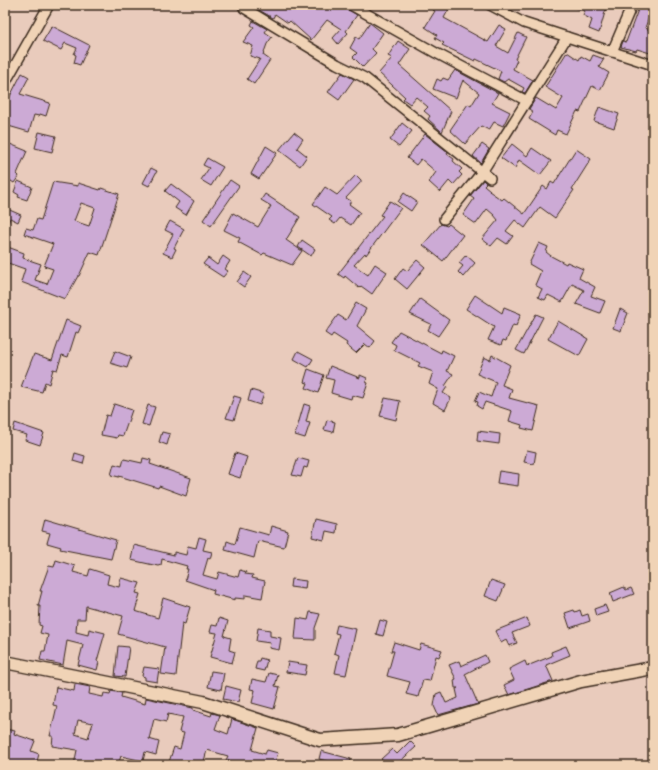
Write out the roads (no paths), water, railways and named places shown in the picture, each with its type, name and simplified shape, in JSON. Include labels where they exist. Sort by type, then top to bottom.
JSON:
[{"type":"street","points":[[5,83],[50,5]]},
{"type":"street","points":[[351,5],[436,53],[527,101]]},
{"type":"street","points":[[490,5],[524,23],[653,65]]},
{"type":"street","points":[[612,52],[632,5]]},
{"type":"street","points":[[244,10],[337,64],[365,78],[490,178]]},
{"type":"street","points":[[444,219],[482,172],[567,37]]},
{"type":"street","points":[[5,662],[203,702],[320,740],[398,735],[581,681],[653,668]]}]
